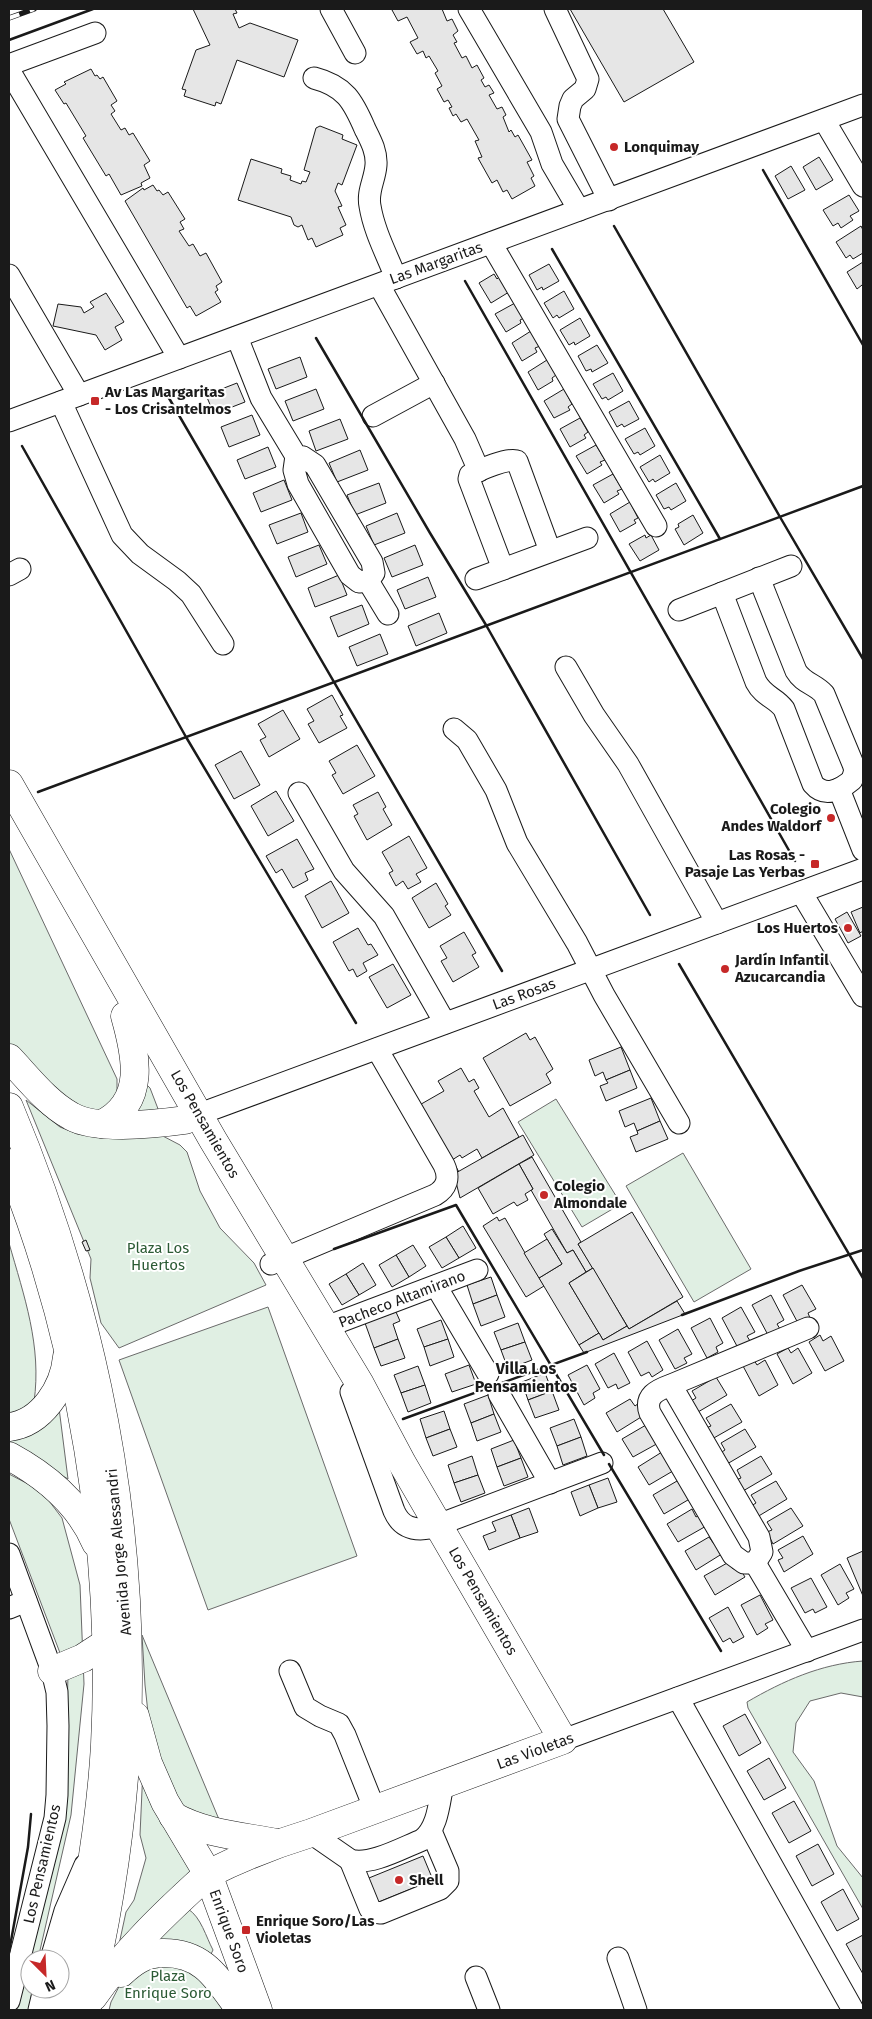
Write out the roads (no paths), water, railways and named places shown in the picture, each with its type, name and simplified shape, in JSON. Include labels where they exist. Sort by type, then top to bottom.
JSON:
[{"type":"main road","name":"Los Pensamientos","points":[[9,784],[192,1117],[278,1261],[314,1335],[351,1392],[402,1463]]},
{"type":"main road","name":"Los Pensamientos","points":[[9,802],[125,1016],[192,1117]]},
{"type":"main road","points":[[102,1124],[112,1119],[123,1108],[134,1084],[135,1066],[125,1016]]},
{"type":"main road","points":[[9,1058],[48,1099],[70,1116],[83,1121],[102,1124],[135,1124],[192,1117]]},
{"type":"main road","name":"Avenida Jorge Alessandri","points":[[9,1107],[59,1239],[75,1293],[95,1376],[117,1508],[127,1622],[128,1680],[125,1767],[116,1855],[109,1900],[79,2008]]},
{"type":"main road","name":"Avenida Jorge Alessandri","points":[[9,1163],[45,1267],[68,1350],[86,1444],[101,1555],[106,1643],[105,1745],[95,1840],[80,1933],[79,2008]]},
{"type":"main road","name":"Los Pensamientos","points":[[278,1261],[326,1327],[379,1418],[402,1463],[563,1740]]},
{"type":"main road","points":[[9,1428],[28,1422],[51,1400],[63,1376],[68,1350]]},
{"type":"main road","points":[[9,1456],[36,1472],[66,1498],[86,1525],[101,1555]]},
{"type":"main road","points":[[52,1671],[83,1658],[106,1643]]},
{"type":"main road","points":[[128,1680],[135,1717],[148,1763],[164,1802],[208,1874]]},
{"type":"main road","points":[[516,1758],[530,1738],[534,1727],[536,1706],[531,1686]]},
{"type":"main road","name":"Las Violetas","points":[[79,2008],[125,1955],[208,1874],[277,1843],[312,1834],[563,1740]]},
{"type":"main road","points":[[173,1816],[192,1826],[215,1833],[244,1836],[277,1843]]},
{"type":"main road","name":"Enrique Soro","points":[[208,1874],[204,1883],[202,1903],[245,2009]]},
{"type":"main road","points":[[79,2008],[141,1957],[152,1954],[176,1953],[194,1959],[204,1966],[245,2009]]},
{"type":"street","points":[[330,9],[355,53]]},
{"type":"street","points":[[469,9],[541,132],[552,164],[579,210]]},
{"type":"street","points":[[555,9],[588,79],[585,89],[573,99],[570,106],[570,124],[609,200]]},
{"type":"street","points":[[95,33],[14,63],[9,67],[9,70],[179,358]]},
{"type":"street","points":[[314,78],[336,86],[350,99],[372,144],[376,163],[370,188],[369,204],[387,281],[434,383],[465,439],[479,471]]},
{"type":"street","name":"Las Margaritas","points":[[9,421],[863,106]]},
{"type":"street","points":[[824,120],[863,186]]},
{"type":"street","points":[[491,243],[656,526]]},
{"type":"street","points":[[9,275],[70,399],[122,535],[140,554],[177,581],[191,594],[223,644]]},
{"type":"street","points":[[237,337],[261,398],[296,456],[303,457],[315,465],[372,562],[374,573],[368,581],[388,614]]},
{"type":"street","points":[[373,416],[434,383]]},
{"type":"street","points":[[503,569],[469,479],[470,475],[479,471],[511,459],[517,461],[550,551]]},
{"type":"street","points":[[476,579],[587,538]]},
{"type":"street","points":[[679,610],[791,566]]},
{"type":"street","points":[[722,593],[756,682],[763,693],[784,709],[813,784],[826,792],[839,789],[852,780],[855,770],[853,764],[824,694],[817,687],[802,679],[796,671],[759,578]]},
{"type":"street","points":[[566,667],[594,714],[628,764],[716,923]]},
{"type":"street","points":[[454,729],[467,740],[496,790],[517,844],[577,943],[679,1123]]},
{"type":"street","points":[[839,789],[863,850]]},
{"type":"street","points":[[299,793],[344,871],[384,916],[445,1023]]},
{"type":"street","name":"Las Rosas","points":[[192,1117],[863,869]]},
{"type":"street","points":[[801,892],[863,996]]},
{"type":"street","points":[[278,1261],[435,1195],[447,1183],[448,1177],[444,1165],[377,1049]]},
{"type":"street","name":"Pacheco Altamirano","points":[[326,1327],[477,1270]]},
{"type":"street","points":[[436,1286],[488,1374]]},
{"type":"street","points":[[755,1563],[744,1563],[733,1555],[650,1413],[649,1400],[652,1394],[671,1385],[808,1328]]},
{"type":"street","points":[[671,1385],[759,1537],[762,1552],[755,1563]]},
{"type":"street","points":[[351,1392],[379,1474],[397,1516],[405,1525],[417,1530],[439,1525],[602,1463]]},
{"type":"street","points":[[499,1394],[550,1483]]},
{"type":"street","name":"Los Pensamientos","points":[[9,1554],[17,1604],[52,1671],[57,1692],[58,1726],[55,1818],[9,2001]]},
{"type":"street","points":[[755,1563],[807,1651]]},
{"type":"street","name":"Las Violetas","points":[[563,1740],[863,1630]]},
{"type":"street","points":[[290,1671],[305,1707],[339,1724],[346,1735],[375,1810]]},
{"type":"street","points":[[678,1698],[853,2010]]},
{"type":"street","points":[[312,1834],[350,1860],[357,1862],[367,1861],[422,1840],[431,1831],[443,1784]]},
{"type":"street","points":[[350,1860],[370,1909],[381,1913],[440,1889],[448,1882],[448,1871],[431,1831]]},
{"type":"street","points":[[54,1949],[65,1910],[95,1840]]},
{"type":"street","points":[[618,1958],[636,2010]]},
{"type":"street","points":[[476,1977],[489,2010]]},
{"type":"railway","points":[[9,18],[34,9]]},
{"type":"place","name":"Lonquimay","points":[[614,147]]},
{"type":"place","name":"Av Las Margaritas - Los Crisantelmos","points":[[95,401]]},
{"type":"place","name":"Colegio Andes Waldorf","points":[[831,818]]},
{"type":"place","name":"Las Rosas - Pasaje Las Yerbas","points":[[815,864]]},
{"type":"place","name":"Los Huertos","points":[[848,928]]},
{"type":"place","name":"Jardín Infantil Azucarcandia","points":[[725,969]]},
{"type":"place","name":"Colegio Almondale","points":[[544,1195]]},
{"type":"place","name":"Shell","points":[[399,1880]]},
{"type":"place","name":"Enrique Soro/Las Violetas","points":[[246,1930]]},
{"type":"district","name":"Villa Los Pensamientos","points":[[526,1377]]},
{"type":"park label","name":"Plaza Los Huertos","points":[[158,1256]]},
{"type":"park label","name":"Plaza Enrique Soro","points":[[168,1984]]}]
